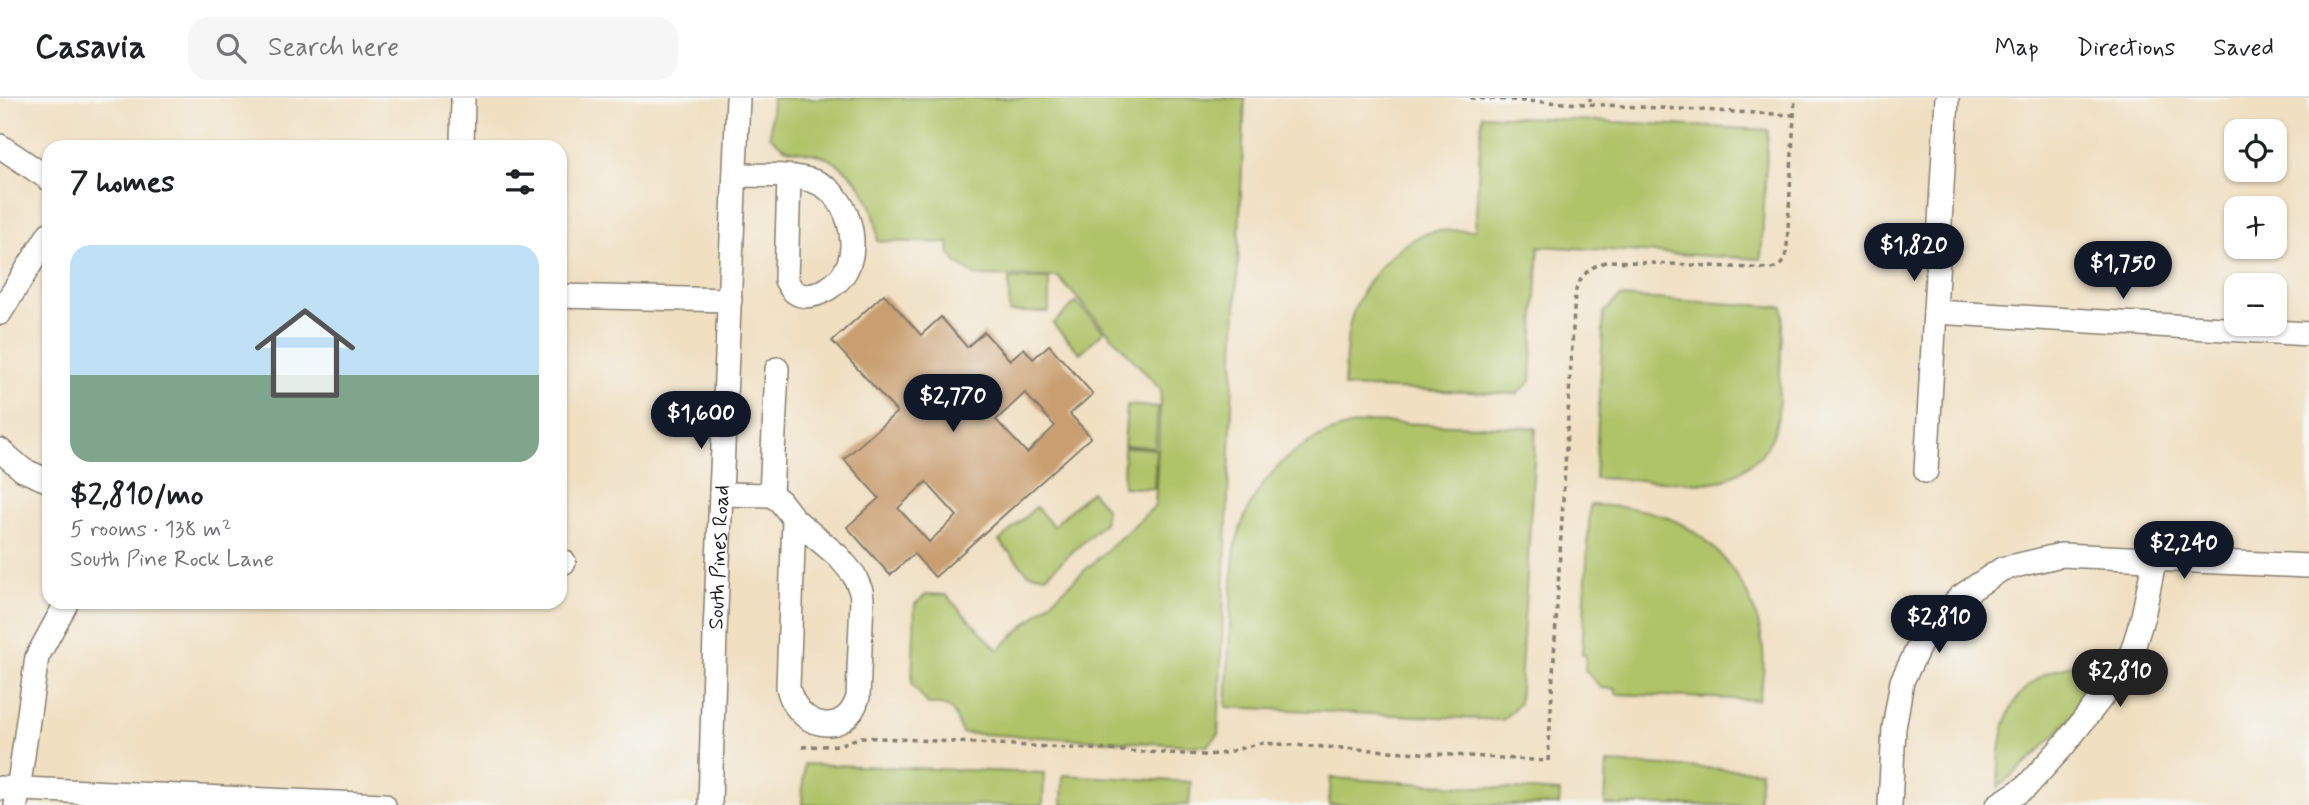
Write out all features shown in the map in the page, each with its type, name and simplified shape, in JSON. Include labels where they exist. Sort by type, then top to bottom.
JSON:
[{"type":"street","points":[[462,140],[463,98]]},
{"type":"street","name":"South Pines Road","points":[[710,805],[738,98]]},
{"type":"street","points":[[1926,471],[1947,98]]},
{"type":"street","points":[[0,146],[42,174]]},
{"type":"street","points":[[735,175],[789,178],[816,182],[840,201],[851,231],[850,258],[840,279],[820,292],[800,295],[792,290],[786,281],[789,178]]},
{"type":"street","points":[[0,313],[42,245]]},
{"type":"street","points":[[567,296],[730,300]]},
{"type":"street","points":[[1935,312],[2309,334]]},
{"type":"street","points":[[771,495],[777,369]]},
{"type":"street","points":[[0,450],[23,470],[42,478]]},
{"type":"street","points":[[721,494],[771,495],[780,501],[794,519],[838,556],[854,575],[861,590],[858,697],[852,710],[832,724],[816,723],[796,709],[788,687],[794,519]]},
{"type":"street","points":[[1890,805],[1894,728],[1902,681],[1926,634],[1960,597],[2002,569],[2061,555],[2155,557],[2309,566]]},
{"type":"street","points":[[1998,805],[2026,788],[2064,745],[2105,693],[2132,652],[2155,557]]},
{"type":"street","points":[[63,609],[37,657],[11,794],[384,805]]},
{"type":"path","points":[[1470,98],[1794,114]]},
{"type":"path","points":[[803,747],[839,745],[861,737],[1203,755],[1220,754],[1261,743],[1548,761],[1575,293],[1579,282],[1590,268],[1609,261],[1771,269],[1779,267],[1783,263],[1787,247],[1795,98]]},
{"type":"green space","points":[[772,98],[1245,98],[1218,735],[1207,746],[962,733],[949,708],[928,704],[912,684],[915,604],[927,594],[946,595],[998,650],[1155,506],[1161,390],[1058,277],[976,276],[957,263],[950,254],[949,243],[877,241],[877,228],[870,203],[864,191],[847,171],[825,157],[785,148],[770,136]]},
{"type":"green space","points":[[1482,115],[1768,130],[1761,259],[1539,246],[1531,381],[1517,394],[1344,387],[1352,316],[1363,291],[1379,268],[1399,249],[1422,235],[1441,231],[1475,230]]},
{"type":"green space","points":[[1009,279],[1049,279],[1049,312],[1009,312]]},
{"type":"green space","points":[[1620,297],[1783,307],[1778,417],[1772,438],[1760,456],[1741,471],[1724,480],[1706,483],[1595,478],[1604,312]]},
{"type":"green space","points":[[1076,302],[1104,331],[1080,353],[1053,324]]},
{"type":"green space","points":[[1127,405],[1158,407],[1155,447],[1124,445]]},
{"type":"green space","points":[[1367,422],[1536,428],[1519,703],[1503,720],[1226,707],[1233,563],[1243,521],[1252,502],[1263,484],[1293,453],[1331,432]]},
{"type":"green space","points":[[1124,447],[1156,449],[1154,489],[1123,487]]},
{"type":"green space","points":[[1091,491],[1106,508],[1104,523],[1046,576],[1028,573],[999,541],[1036,507],[1053,526]]},
{"type":"green space","points":[[1590,505],[1630,508],[1669,518],[1693,531],[1714,548],[1732,569],[1757,619],[1763,646],[1763,673],[1758,700],[1616,694],[1616,689],[1601,688],[1585,670],[1586,655],[1582,654]]},
{"type":"green space","points":[[2109,657],[2117,660],[2077,711],[2047,744],[1998,787],[2004,728],[2018,697],[2030,684],[2047,673],[2068,666],[2100,662]]},
{"type":"green space","points":[[1607,763],[1761,771],[1758,805],[1605,805]]},
{"type":"green space","points":[[804,764],[1044,773],[1043,805],[802,805]]},
{"type":"green space","points":[[1063,775],[1191,782],[1189,805],[1062,805]]},
{"type":"green space","points":[[1331,778],[1560,792],[1559,805],[1329,805]]},
{"type":"building","points":[[884,294],[921,335],[941,317],[967,347],[984,332],[1010,360],[1024,348],[1033,359],[1049,345],[1093,394],[1070,414],[1091,437],[935,577],[914,554],[890,575],[847,527],[879,498],[844,459],[897,412],[832,341]],"holes":[[[1025,393],[1055,426],[1027,453],[996,420]],[[926,482],[957,516],[929,542],[898,508]]]}]
